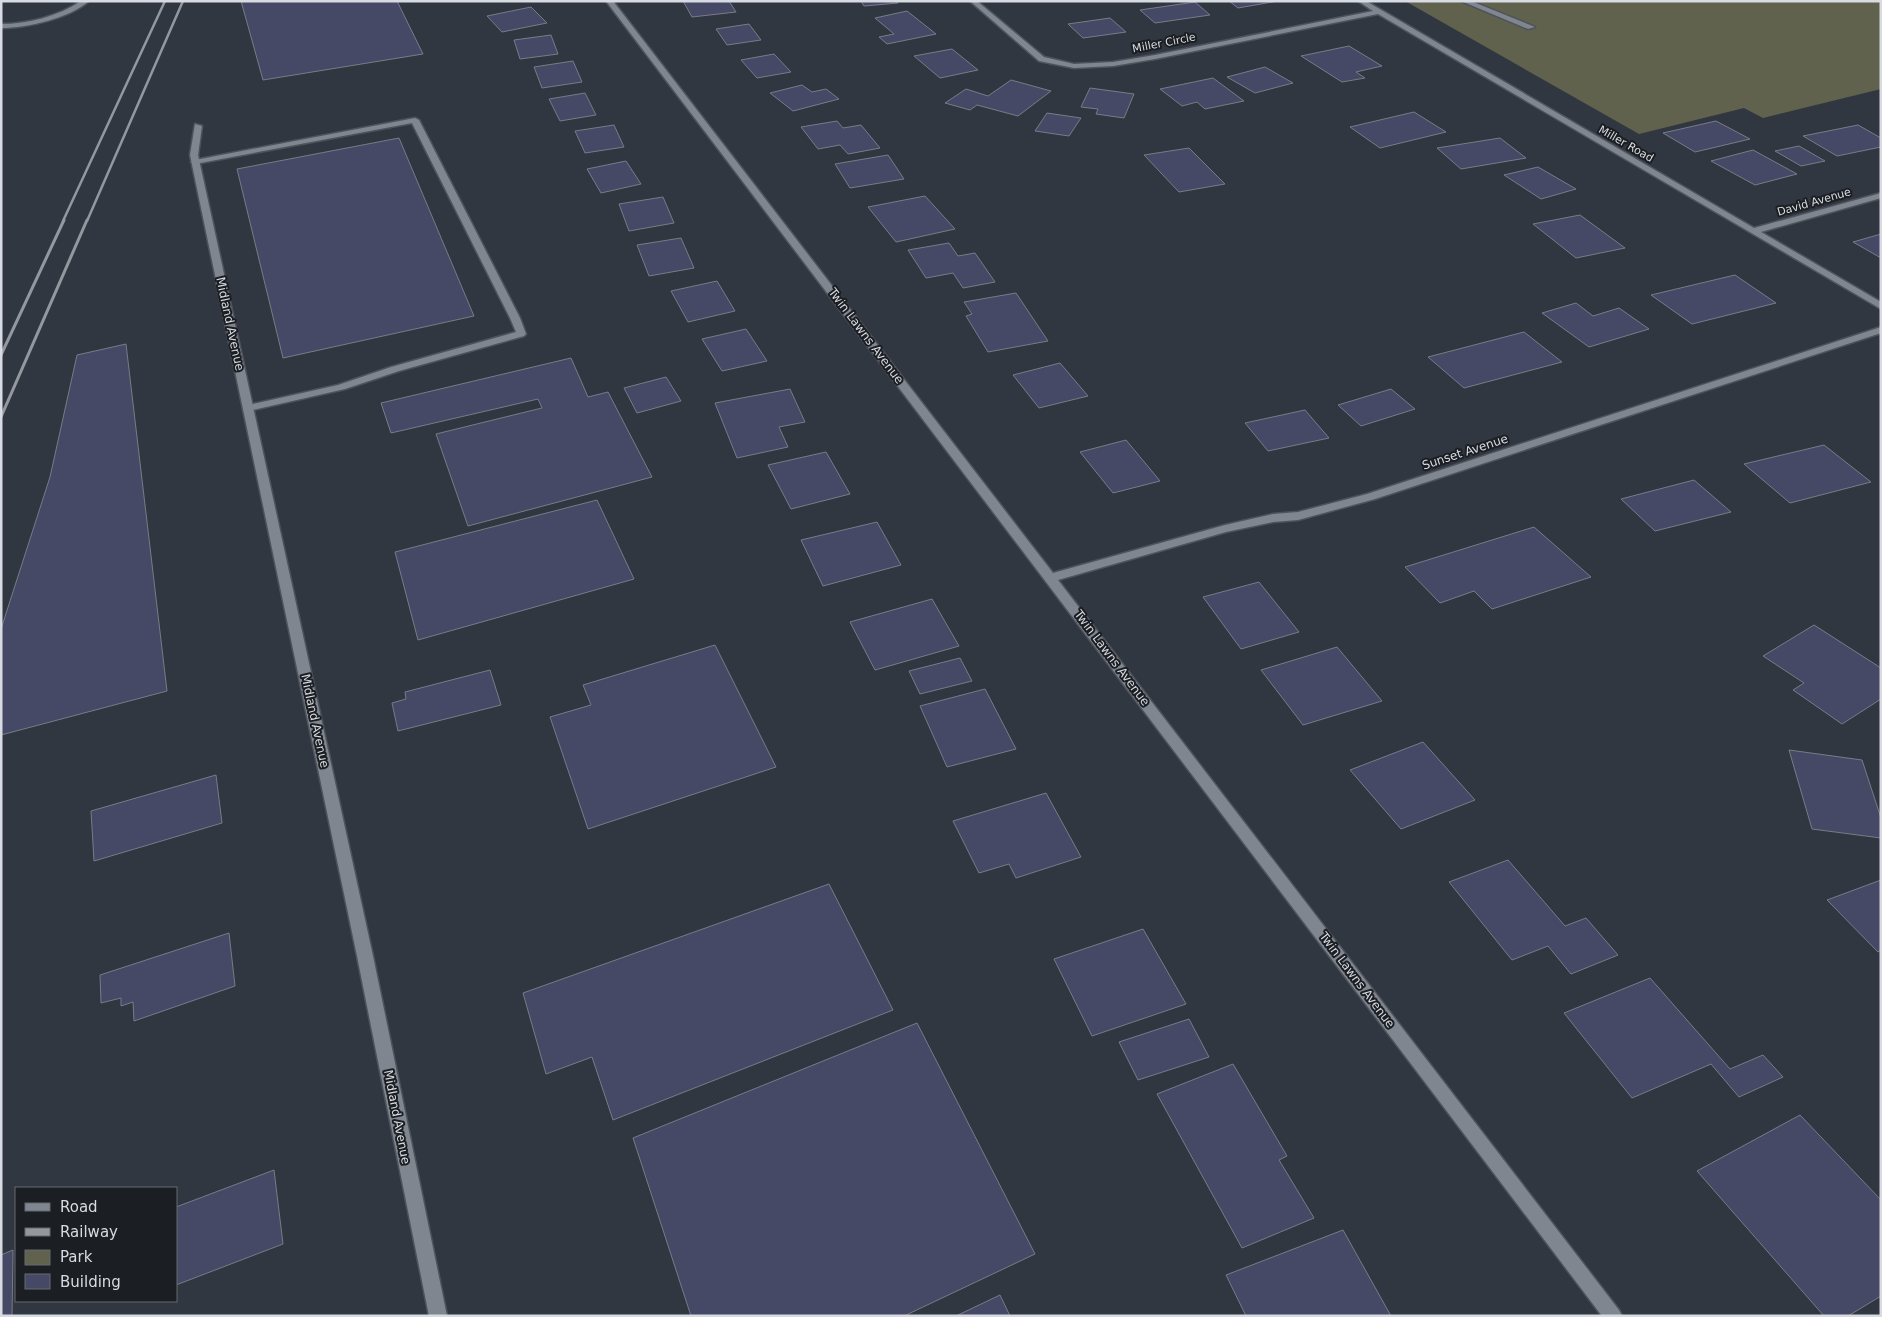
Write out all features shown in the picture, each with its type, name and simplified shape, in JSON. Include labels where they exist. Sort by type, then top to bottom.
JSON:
[{"type":"street","points":[[1,26],[16,26],[69,12],[86,1]]},
{"type":"street","name":"Twin Lawns Avenue","points":[[610,1],[1612,1316]]},
{"type":"street","name":"Miller Circle","points":[[973,1],[1042,59],[1074,66],[1113,64],[1156,57],[1378,12]]},
{"type":"street","name":"Miller Road","points":[[1361,1],[1881,306]]},
{"type":"street","points":[[1464,1],[1530,27]]},
{"type":"street","points":[[195,162],[415,120],[515,318],[521,334],[342,387],[248,408]]},
{"type":"street","name":"Midland Avenue","points":[[198,126],[194,155],[195,162],[361,937],[438,1316]]},
{"type":"street","name":"David Avenue","points":[[1753,231],[1881,195]]},
{"type":"street","name":"Sunset Avenue","points":[[1051,578],[1224,529],[1273,518],[1298,516],[1371,497],[1881,330]]},
{"type":"green space","points":[[1405,1],[1881,1],[1881,89],[1763,118],[1744,108],[1639,134]]},
{"type":"building","points":[[241,1],[397,1],[423,54],[263,80]]},
{"type":"building","points":[[683,1],[729,1],[736,12],[692,17]]},
{"type":"building","points":[[861,1],[897,1],[898,3],[864,6]]},
{"type":"building","points":[[1229,1],[1278,1],[1238,8]]},
{"type":"building","points":[[1195,2],[1210,15],[1155,23],[1140,10]]},
{"type":"building","points":[[531,7],[547,23],[502,32],[487,16]]},
{"type":"building","points":[[907,11],[936,34],[887,44],[879,37],[894,34],[875,18]]},
{"type":"building","points":[[1110,18],[1126,32],[1083,38],[1068,24]]},
{"type":"building","points":[[749,24],[761,40],[727,45],[716,29]]},
{"type":"building","points":[[551,35],[558,54],[520,59],[514,40]]},
{"type":"building","points":[[1349,46],[1382,66],[1356,72],[1365,78],[1342,82],[1301,56]]},
{"type":"building","points":[[952,49],[978,70],[940,78],[914,56]]},
{"type":"building","points":[[774,54],[791,72],[757,78],[741,60]]},
{"type":"building","points":[[573,61],[582,82],[542,88],[534,67]]},
{"type":"building","points":[[1265,67],[1293,83],[1255,93],[1227,77]]},
{"type":"building","points":[[1213,78],[1244,101],[1205,109],[1197,102],[1182,106],[1160,89]]},
{"type":"building","points":[[1011,80],[1051,91],[1018,116],[977,105],[970,110],[945,103],[966,89],[988,96]]},
{"type":"building","points":[[802,85],[812,92],[826,89],[839,99],[793,111],[770,93]]},
{"type":"building","points":[[1090,88],[1134,94],[1124,118],[1096,114],[1098,109],[1081,107]]},
{"type":"building","points":[[585,93],[596,115],[560,121],[549,99]]},
{"type":"building","points":[[1414,112],[1446,132],[1380,148],[1350,127]]},
{"type":"building","points":[[1047,113],[1081,118],[1069,136],[1035,131]]},
{"type":"building","points":[[837,121],[843,128],[861,125],[880,148],[848,154],[840,145],[818,149],[801,127]]},
{"type":"building","points":[[1716,121],[1750,139],[1695,152],[1663,133]]},
{"type":"building","points":[[614,125],[624,147],[585,153],[575,131]]},
{"type":"building","points":[[1858,125],[1881,138],[1881,147],[1837,156],[1803,136]]},
{"type":"building","points":[[399,138],[474,316],[283,358],[237,169]]},
{"type":"building","points":[[1500,138],[1526,158],[1461,169],[1437,148]]},
{"type":"building","points":[[1799,146],[1825,161],[1801,166],[1775,151]]},
{"type":"building","points":[[1189,148],[1225,184],[1179,192],[1144,155]]},
{"type":"building","points":[[1753,150],[1797,174],[1755,185],[1711,161]]},
{"type":"building","points":[[888,155],[904,179],[850,188],[835,164]]},
{"type":"building","points":[[626,161],[641,184],[601,193],[587,169]]},
{"type":"building","points":[[1538,167],[1576,189],[1541,199],[1504,175]]},
{"type":"building","points":[[925,196],[955,229],[896,242],[868,207]]},
{"type":"building","points":[[663,197],[674,223],[629,231],[619,204]]},
{"type":"building","points":[[1580,215],[1625,248],[1576,258],[1533,224]]},
{"type":"building","points":[[1881,234],[1881,258],[1853,242]]},
{"type":"building","points":[[681,238],[694,268],[649,276],[637,245]]},
{"type":"building","points":[[949,243],[958,256],[975,253],[995,282],[963,288],[953,273],[926,278],[908,250]]},
{"type":"building","points":[[1735,275],[1776,303],[1692,324],[1651,295]]},
{"type":"building","points":[[717,281],[735,311],[688,322],[671,291]]},
{"type":"building","points":[[1016,293],[1048,341],[988,352],[966,316],[972,314],[964,302]]},
{"type":"building","points":[[1576,303],[1593,316],[1619,308],[1649,329],[1589,347],[1542,313]]},
{"type":"building","points":[[746,329],[767,361],[722,371],[702,339]]},
{"type":"building","points":[[1524,332],[1562,362],[1464,388],[1428,357]]},
{"type":"building","points":[[126,344],[167,691],[1,735],[1,629],[50,477],[77,355]]},
{"type":"building","points":[[571,358],[588,397],[608,392],[652,477],[468,526],[436,434],[542,408],[538,399],[391,433],[381,403]]},
{"type":"building","points":[[1060,363],[1088,396],[1039,408],[1013,375]]},
{"type":"building","points":[[666,377],[681,401],[637,413],[624,388]]},
{"type":"building","points":[[790,389],[805,422],[779,427],[788,447],[737,458],[715,403]]},
{"type":"building","points":[[1391,389],[1415,409],[1361,426],[1338,405]]},
{"type":"building","points":[[1305,410],[1329,438],[1268,451],[1245,423]]},
{"type":"building","points":[[1126,440],[1160,481],[1113,493],[1080,452]]},
{"type":"building","points":[[1824,445],[1871,482],[1790,503],[1744,464]]},
{"type":"building","points":[[826,452],[850,494],[791,509],[768,465]]},
{"type":"building","points":[[1694,480],[1731,512],[1655,531],[1621,499]]},
{"type":"building","points":[[597,500],[634,579],[418,640],[395,552]]},
{"type":"building","points":[[877,522],[901,565],[823,586],[801,540]]},
{"type":"building","points":[[1534,527],[1591,577],[1492,609],[1474,591],[1440,603],[1405,567]]},
{"type":"building","points":[[1259,582],[1299,632],[1241,649],[1203,597]]},
{"type":"building","points":[[932,599],[959,646],[875,670],[850,622]]},
{"type":"building","points":[[1814,625],[1881,668],[1881,699],[1842,724],[1793,690],[1804,683],[1763,656]]},
{"type":"building","points":[[715,645],[776,767],[588,829],[550,717],[591,705],[583,685]]},
{"type":"building","points":[[1337,647],[1382,701],[1303,725],[1261,670]]},
{"type":"building","points":[[960,658],[972,681],[920,694],[909,671]]},
{"type":"building","points":[[490,670],[501,705],[398,731],[392,703],[406,699],[405,692]]},
{"type":"building","points":[[985,689],[1016,749],[947,767],[920,706]]},
{"type":"building","points":[[1423,742],[1475,800],[1401,829],[1350,770]]},
{"type":"building","points":[[1789,750],[1862,760],[1881,818],[1881,838],[1812,829]]},
{"type":"building","points":[[216,775],[222,823],[94,861],[91,811]]},
{"type":"building","points":[[1046,793],[1081,857],[1016,878],[1009,864],[979,873],[953,821]]},
{"type":"building","points":[[1508,860],[1565,926],[1586,918],[1618,955],[1571,974],[1548,946],[1512,960],[1449,882]]},
{"type":"building","points":[[1881,880],[1881,950],[1878,952],[1827,900]]},
{"type":"building","points":[[829,884],[893,1010],[613,1120],[592,1057],[546,1074],[523,993]]},
{"type":"building","points":[[1143,929],[1186,1004],[1092,1036],[1054,959]]},
{"type":"building","points":[[229,933],[235,986],[134,1021],[133,1002],[121,1006],[121,998],[101,1003],[100,975]]},
{"type":"building","points":[[1650,978],[1730,1069],[1763,1055],[1783,1077],[1739,1097],[1711,1064],[1632,1098],[1564,1013]]},
{"type":"building","points":[[1189,1019],[1209,1057],[1138,1080],[1119,1042]]},
{"type":"building","points":[[917,1023],[1035,1254],[904,1316],[691,1316],[633,1138]]},
{"type":"building","points":[[1233,1064],[1287,1156],[1279,1160],[1314,1218],[1242,1248],[1157,1094]]},
{"type":"building","points":[[1800,1115],[1881,1200],[1881,1296],[1848,1316],[1824,1316],[1697,1171]]},
{"type":"building","points":[[274,1170],[283,1244],[178,1284],[178,1206]]},
{"type":"building","points":[[1343,1230],[1391,1316],[1246,1316],[1226,1275]]},
{"type":"building","points":[[13,1250],[12,1316],[1,1316],[1,1255]]},
{"type":"building","points":[[1000,1295],[1010,1316],[956,1316]]},
{"type":"railway","points":[[63,221],[165,1]]},
{"type":"railway","points":[[87,221],[183,1]]},
{"type":"railway","points":[[1,355],[64,220]]},
{"type":"railway","points":[[1,417],[87,220]]}]
